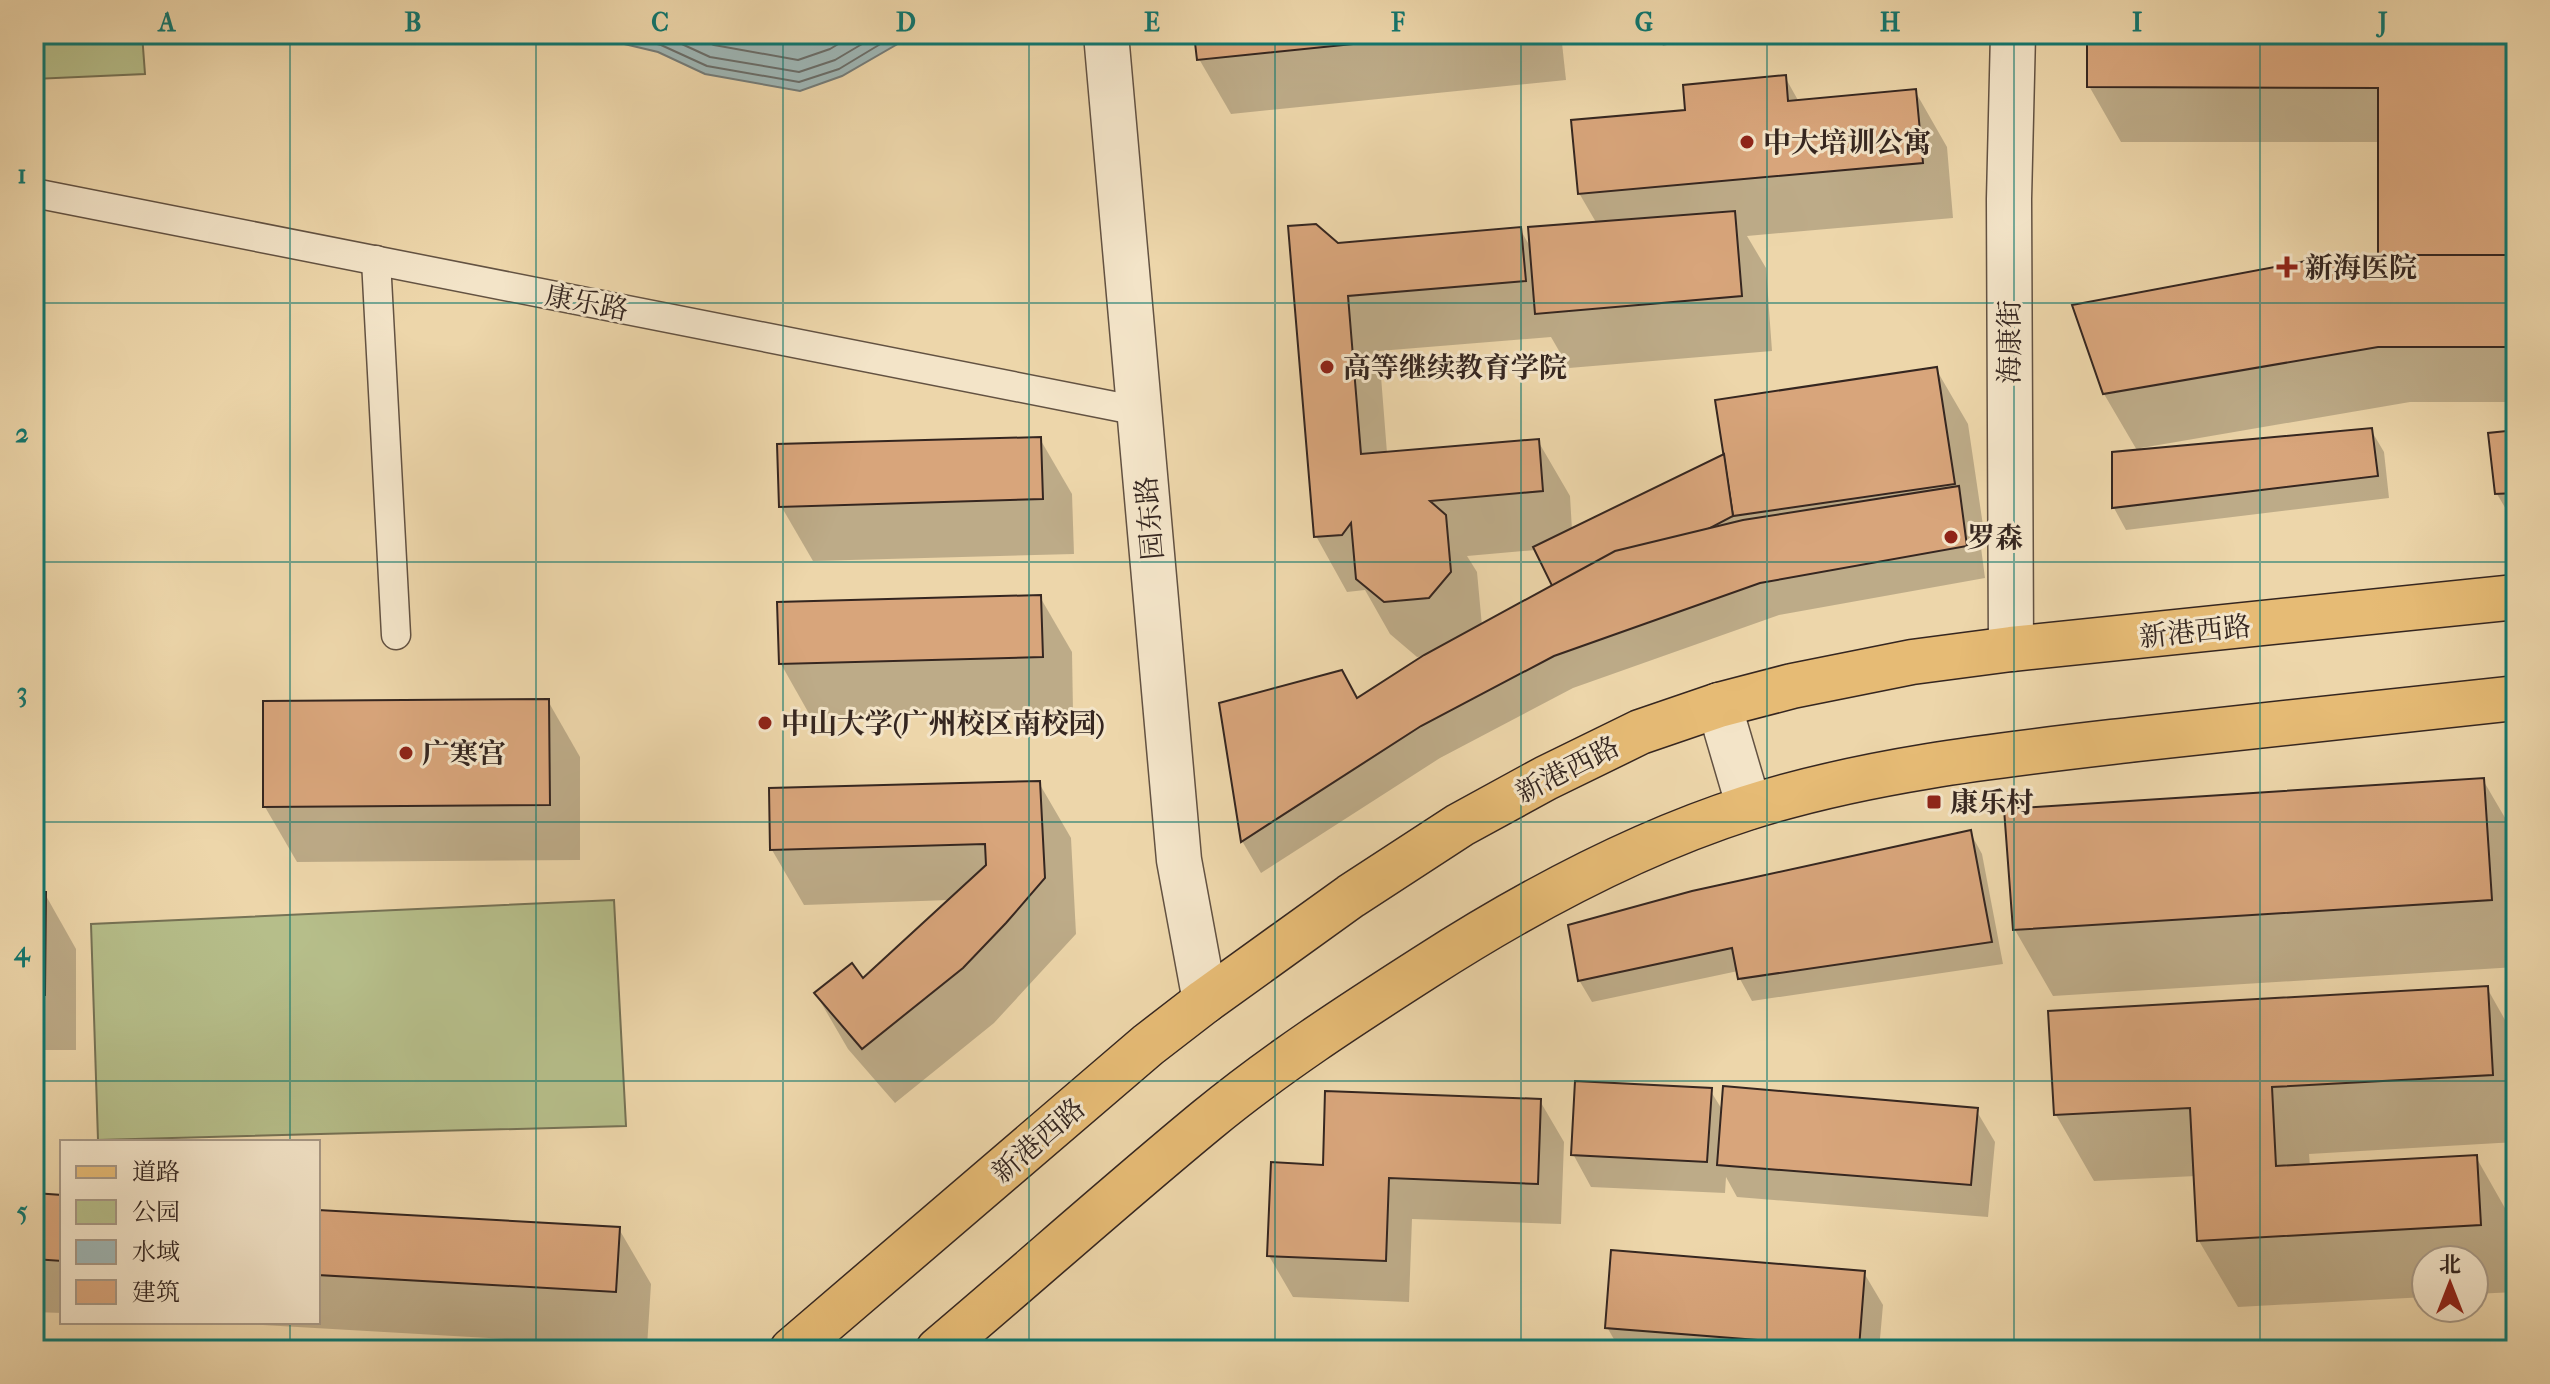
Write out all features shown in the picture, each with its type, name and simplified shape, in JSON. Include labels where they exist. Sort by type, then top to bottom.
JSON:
[{"type":"main road","name":"新港西路","points":[[792,1350],[1148,1045],[1205,1001],[1351,896],[1460,825],[1640,732],[1719,705],[1792,686],[1912,662],[2516,597]]},
{"type":"main road","points":[[938,1350],[1208,1119],[1302,1049],[1531,903],[1681,831],[1749,807],[1867,778],[1944,764],[2039,750],[2516,698]]},
{"type":"street","name":"园东路","points":[[1106,34],[1179,860],[1205,1001]]},
{"type":"street","name":"海康街","points":[[2011,649],[2009,199],[2013,34]]},
{"type":"street","points":[[1719,705],[1749,807]]},
{"type":"lane","name":"康乐路","points":[[34,193],[1139,411]]},
{"type":"lane","points":[[376,260],[396,635]]},
{"type":"green space","points":[[34,34],[142,34],[145,74],[34,79]]},
{"type":"green space","points":[[614,900],[626,1126],[98,1140],[91,924]]},
{"type":"water","points":[[356,34],[548,34],[428,43]]},
{"type":"water","points":[[565,34],[908,34],[901,42],[842,76],[800,91],[705,74],[658,52],[599,38]]},
{"type":"building","points":[[1194,34],[1451,34],[1197,60]]},
{"type":"building","points":[[2087,34],[2516,34],[2516,255],[2378,255],[2378,88],[2087,87]]},
{"type":"building","name":"中大培训公寓","points":[[1786,75],[1788,101],[1916,89],[1923,163],[1578,194],[1571,120],[1685,110],[1683,85]]},
{"type":"building","points":[[1735,211],[1742,296],[1535,314],[1528,227]]},
{"type":"building","name":"高等继续教育学院","points":[[1316,224],[1338,243],[1521,227],[1526,281],[1348,296],[1361,454],[1539,439],[1543,491],[1430,501],[1446,515],[1451,572],[1429,598],[1384,602],[1356,579],[1351,523],[1342,535],[1314,537],[1288,226]]},
{"type":"building","points":[[2338,255],[2516,255],[2516,347],[2378,347],[2103,394],[2072,305]]},
{"type":"building","points":[[1937,367],[1955,484],[1733,516],[1715,400]]},
{"type":"building","points":[[2372,428],[2378,476],[2112,508],[2112,452]]},
{"type":"building","points":[[2516,430],[2516,493],[2495,494],[2488,433]]},
{"type":"building","points":[[1041,437],[1043,499],[779,507],[777,444]]},
{"type":"building","points":[[1724,454],[1733,516],[1562,606],[1533,547]]},
{"type":"building","points":[[1959,486],[1967,546],[1760,583],[1554,656],[1421,726],[1241,842],[1219,703],[1342,670],[1357,698],[1424,655],[1615,551],[1743,520]]},
{"type":"building","points":[[1041,595],[1043,657],[779,664],[777,602]]},
{"type":"building","name":"广寒宫","points":[[549,699],[550,805],[263,807],[263,701]]},
{"type":"building","points":[[2484,778],[2492,900],[2013,930],[2004,809]]},
{"type":"building","points":[[1040,781],[1045,878],[963,968],[862,1049],[814,993],[852,963],[863,978],[986,865],[985,844],[770,850],[769,788]]},
{"type":"building","points":[[2509,795],[2516,795],[2516,909],[2507,909]]},
{"type":"building","points":[[1971,830],[1992,942],[1738,979],[1732,948],[1578,981],[1568,925],[1692,891]]},
{"type":"building","points":[[34,892],[46,892],[45,995],[34,995]]},
{"type":"building","points":[[2488,986],[2493,1075],[2272,1087],[2276,1166],[2477,1155],[2481,1225],[2197,1241],[2190,1108],[2054,1115],[2048,1011]]},
{"type":"building","points":[[2516,990],[2516,1082],[2515,1082],[2510,991]]},
{"type":"building","points":[[1575,1081],[1712,1088],[1707,1162],[1571,1155]]},
{"type":"building","points":[[1723,1086],[1978,1108],[1971,1185],[1717,1165]]},
{"type":"building","points":[[1325,1091],[1541,1099],[1538,1184],[1389,1178],[1386,1261],[1267,1256],[1271,1162],[1323,1165]]},
{"type":"building","points":[[34,1193],[60,1195],[60,1261],[34,1259]]},
{"type":"building","points":[[320,1210],[620,1227],[616,1292],[320,1275]]},
{"type":"building","points":[[1611,1250],[1865,1271],[1859,1348],[1605,1328]]},
{"type":"place","name":"中大培训公寓","points":[[1747,142]]},
{"type":"place","name":"新海医院","points":[[2287,267]]},
{"type":"place","name":"高等继续教育学院","points":[[1327,367]]},
{"type":"place","name":"罗森","points":[[1951,537]]},
{"type":"place","name":"中山大学(广州校区南校园)","points":[[765,723]]},
{"type":"place","name":"广寒宫","points":[[406,753]]},
{"type":"place","name":"康乐村","points":[[1934,802]]}]
